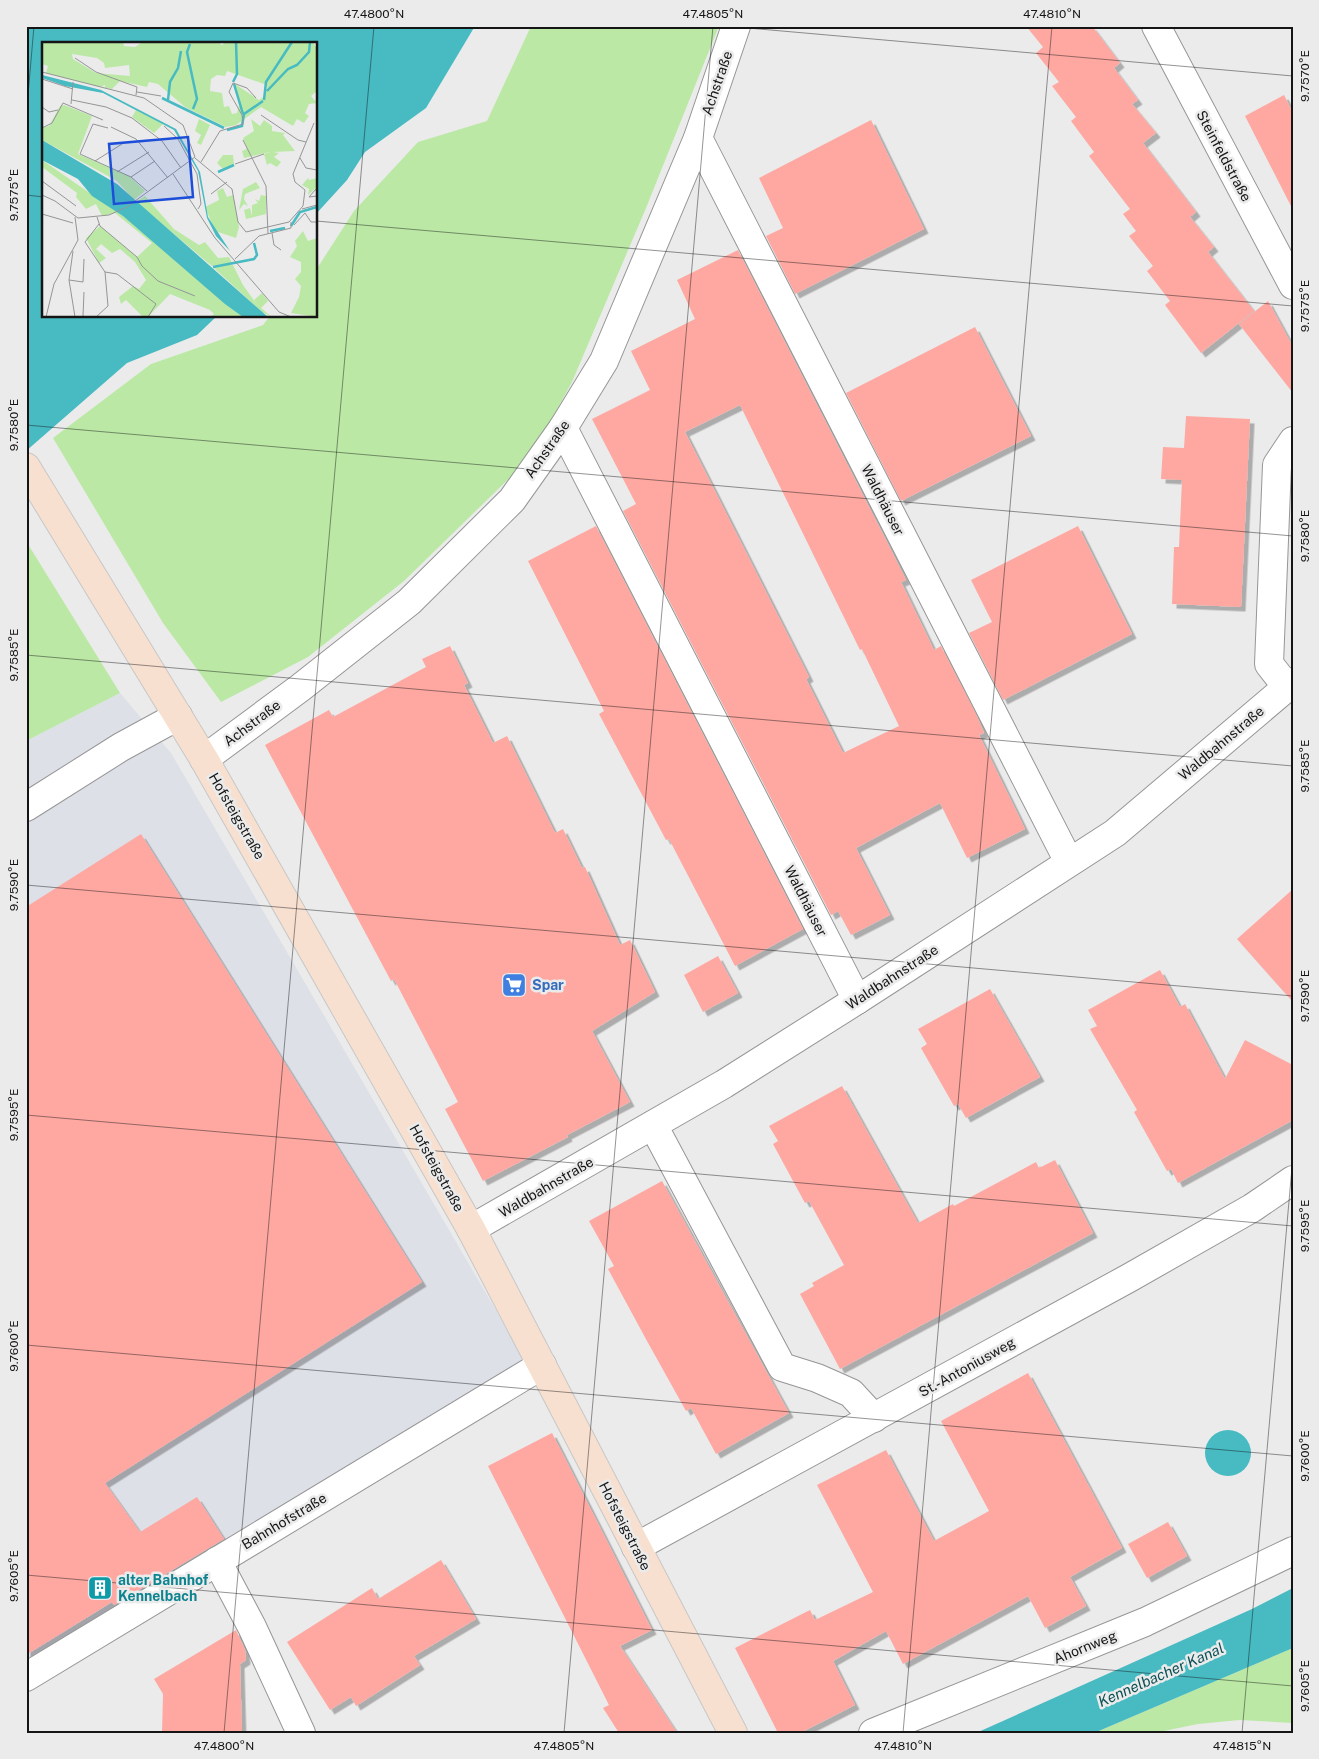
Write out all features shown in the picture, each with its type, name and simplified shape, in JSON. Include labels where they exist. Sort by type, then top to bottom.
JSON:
[{"type":"main road","name":"Hofsteigstraße","points":[[26,467],[118,615],[204,759],[471,1229],[733,1733]]},
{"type":"street","name":"Achstraße","points":[[204,759],[300,688],[409,602],[512,500],[563,428],[604,361],[698,138],[736,26]]},
{"type":"street","name":"Steinfeldstraße","points":[[1156,26],[1293,285]]},
{"type":"street","name":"Waldhäuser","points":[[698,138],[1069,862]]},
{"type":"street","name":"Waldhäuser","points":[[563,428],[857,1000]]},
{"type":"street","name":"Waldbahnstraße","points":[[471,1229],[724,1084],[1115,833],[1290,685],[1269,664],[1277,465],[1293,441]]},
{"type":"street","points":[[26,807],[121,747],[178,716]]},
{"type":"street","points":[[654,1125],[782,1367],[817,1378],[851,1393],[874,1418]]},
{"type":"street","name":"St.-Antoniusweg","points":[[636,1547],[1129,1278],[1252,1208],[1293,1180]]},
{"type":"street","name":"Bahnhofstraße","points":[[26,1677],[542,1365]]},
{"type":"street","name":"Ahornweg","points":[[873,1733],[1145,1622],[1293,1551]]},
{"type":"street","points":[[217,1561],[252,1627],[301,1733]]},
{"type":"shaded area","points":[[120,693],[171,753],[526,1362],[241,1538],[26,1659],[26,741]]},
{"type":"green space","points":[[531,26],[719,26],[646,208],[572,382],[531,457],[404,581],[308,657],[221,702],[163,623],[53,438],[151,364],[263,325],[268,318],[318,318],[318,267],[354,211],[418,142],[487,121]]},
{"type":"green space","points":[[26,541],[120,693],[26,741]]},
{"type":"green space","points":[[1293,1648],[1293,1723],[1240,1720],[1198,1724],[1154,1733],[1094,1733]]},
{"type":"water","points":[[26,26],[475,26],[426,108],[365,152],[347,180],[318,212],[318,42],[42,42],[42,318],[215,318],[197,335],[127,363],[26,451]]},
{"type":"water","points":[[1223,1430],[1233,1430],[1247,1440],[1251,1453],[1247,1466],[1241,1472],[1233,1476],[1223,1476],[1209,1466],[1205,1458],[1205,1448],[1215,1434]]},
{"type":"water","name":"Kennelbacher Kanal","points":[[1293,1588],[1293,1648],[1094,1733],[976,1733],[1252,1609]]},
{"type":"building","points":[[1026,26],[1092,26],[1120,63],[1114,68],[1138,100],[1132,104],[1156,133],[1143,143],[1196,212],[1190,217],[1214,247],[1208,252],[1254,311],[1201,353],[1165,305],[1170,301],[1147,271],[1153,266],[1129,236],[1136,231],[1123,214],[1130,209],[1089,156],[1094,152],[1071,121],[1076,117],[1052,86],[1059,82],[1036,53],[1043,47]]},
{"type":"building","points":[[1284,95],[1293,113],[1293,210],[1245,116]]},
{"type":"building","points":[[871,120],[924,229],[795,294],[766,236],[783,228],[759,178]]},
{"type":"building","points":[[738,250],[906,580],[901,582],[934,650],[941,646],[976,714],[984,733],[979,735],[1025,829],[967,858],[940,803],[856,848],[890,915],[851,935],[838,911],[831,915],[623,511],[636,504],[592,419],[650,390],[631,351],[695,319],[677,280]],"holes":[[[740,405],[860,650],[862,649],[899,726],[843,753],[806,679],[809,677],[685,432]]]},
{"type":"building","points":[[1268,301],[1293,347],[1293,393],[1239,324]]},
{"type":"building","points":[[975,327],[1031,436],[901,501],[846,393]]},
{"type":"building","points":[[1186,416],[1250,419],[1241,607],[1172,604],[1174,547],[1179,547],[1182,480],[1161,479],[1163,447],[1184,448]]},
{"type":"building","points":[[596,526],[803,929],[735,966],[669,839],[666,840],[599,714],[604,711],[528,561]]},
{"type":"building","points":[[1078,526],[1132,634],[1003,700],[969,633],[992,622],[971,580]]},
{"type":"building","points":[[450,646],[468,683],[464,685],[493,743],[507,736],[555,833],[563,829],[582,868],[585,867],[620,945],[630,940],[655,992],[592,1031],[630,1102],[483,1181],[445,1109],[458,1102],[394,979],[391,981],[265,745],[329,710],[333,717],[426,667],[422,659]]},
{"type":"building","points":[[141,834],[422,1282],[105,1483],[140,1532],[197,1497],[224,1539],[114,1605],[112,1602],[26,1655],[26,907]]},
{"type":"building","points":[[1293,889],[1293,1002],[1237,939]]},
{"type":"building","points":[[718,956],[738,993],[703,1012],[684,975]]},
{"type":"building","points":[[1160,970],[1180,1007],[1185,1004],[1225,1079],[1245,1040],[1293,1065],[1293,1120],[1178,1183],[1171,1169],[1167,1171],[1134,1112],[1137,1110],[1090,1029],[1097,1026],[1088,1010]]},
{"type":"building","points":[[990,989],[1040,1077],[966,1118],[958,1104],[954,1106],[921,1048],[927,1044],[918,1029]]},
{"type":"building","points":[[842,1086],[918,1223],[1036,1162],[1039,1168],[1055,1160],[1093,1233],[840,1369],[800,1294],[814,1286],[812,1283],[844,1265],[809,1201],[805,1203],[773,1144],[778,1141],[769,1126]]},
{"type":"building","points":[[662,1181],[789,1413],[716,1454],[691,1408],[686,1411],[647,1341],[608,1269],[614,1266],[589,1221]]},
{"type":"building","points":[[1028,1373],[1122,1548],[1070,1577],[1086,1606],[1045,1628],[1028,1596],[903,1664],[886,1631],[833,1661],[855,1705],[800,1733],[778,1733],[735,1648],[810,1610],[815,1620],[873,1592],[817,1485],[886,1450],[934,1541],[989,1511],[941,1421]]},
{"type":"building","points":[[552,1433],[652,1630],[620,1646],[677,1733],[619,1733],[603,1708],[609,1705],[488,1466]]},
{"type":"building","points":[[1168,1522],[1187,1556],[1147,1578],[1128,1544]]},
{"type":"building","points":[[441,1560],[476,1619],[414,1656],[420,1665],[356,1706],[351,1697],[330,1710],[287,1642],[372,1588],[378,1599]]},
{"type":"building","points":[[236,1630],[245,1650],[246,1660],[240,1664],[242,1733],[162,1733],[163,1694],[154,1679]]},
{"type":"place","name":"Spar","points":[[514,985]]},
{"type":"place","name":"alter Bahnhof Kennelbach","points":[[100,1588]]}]
